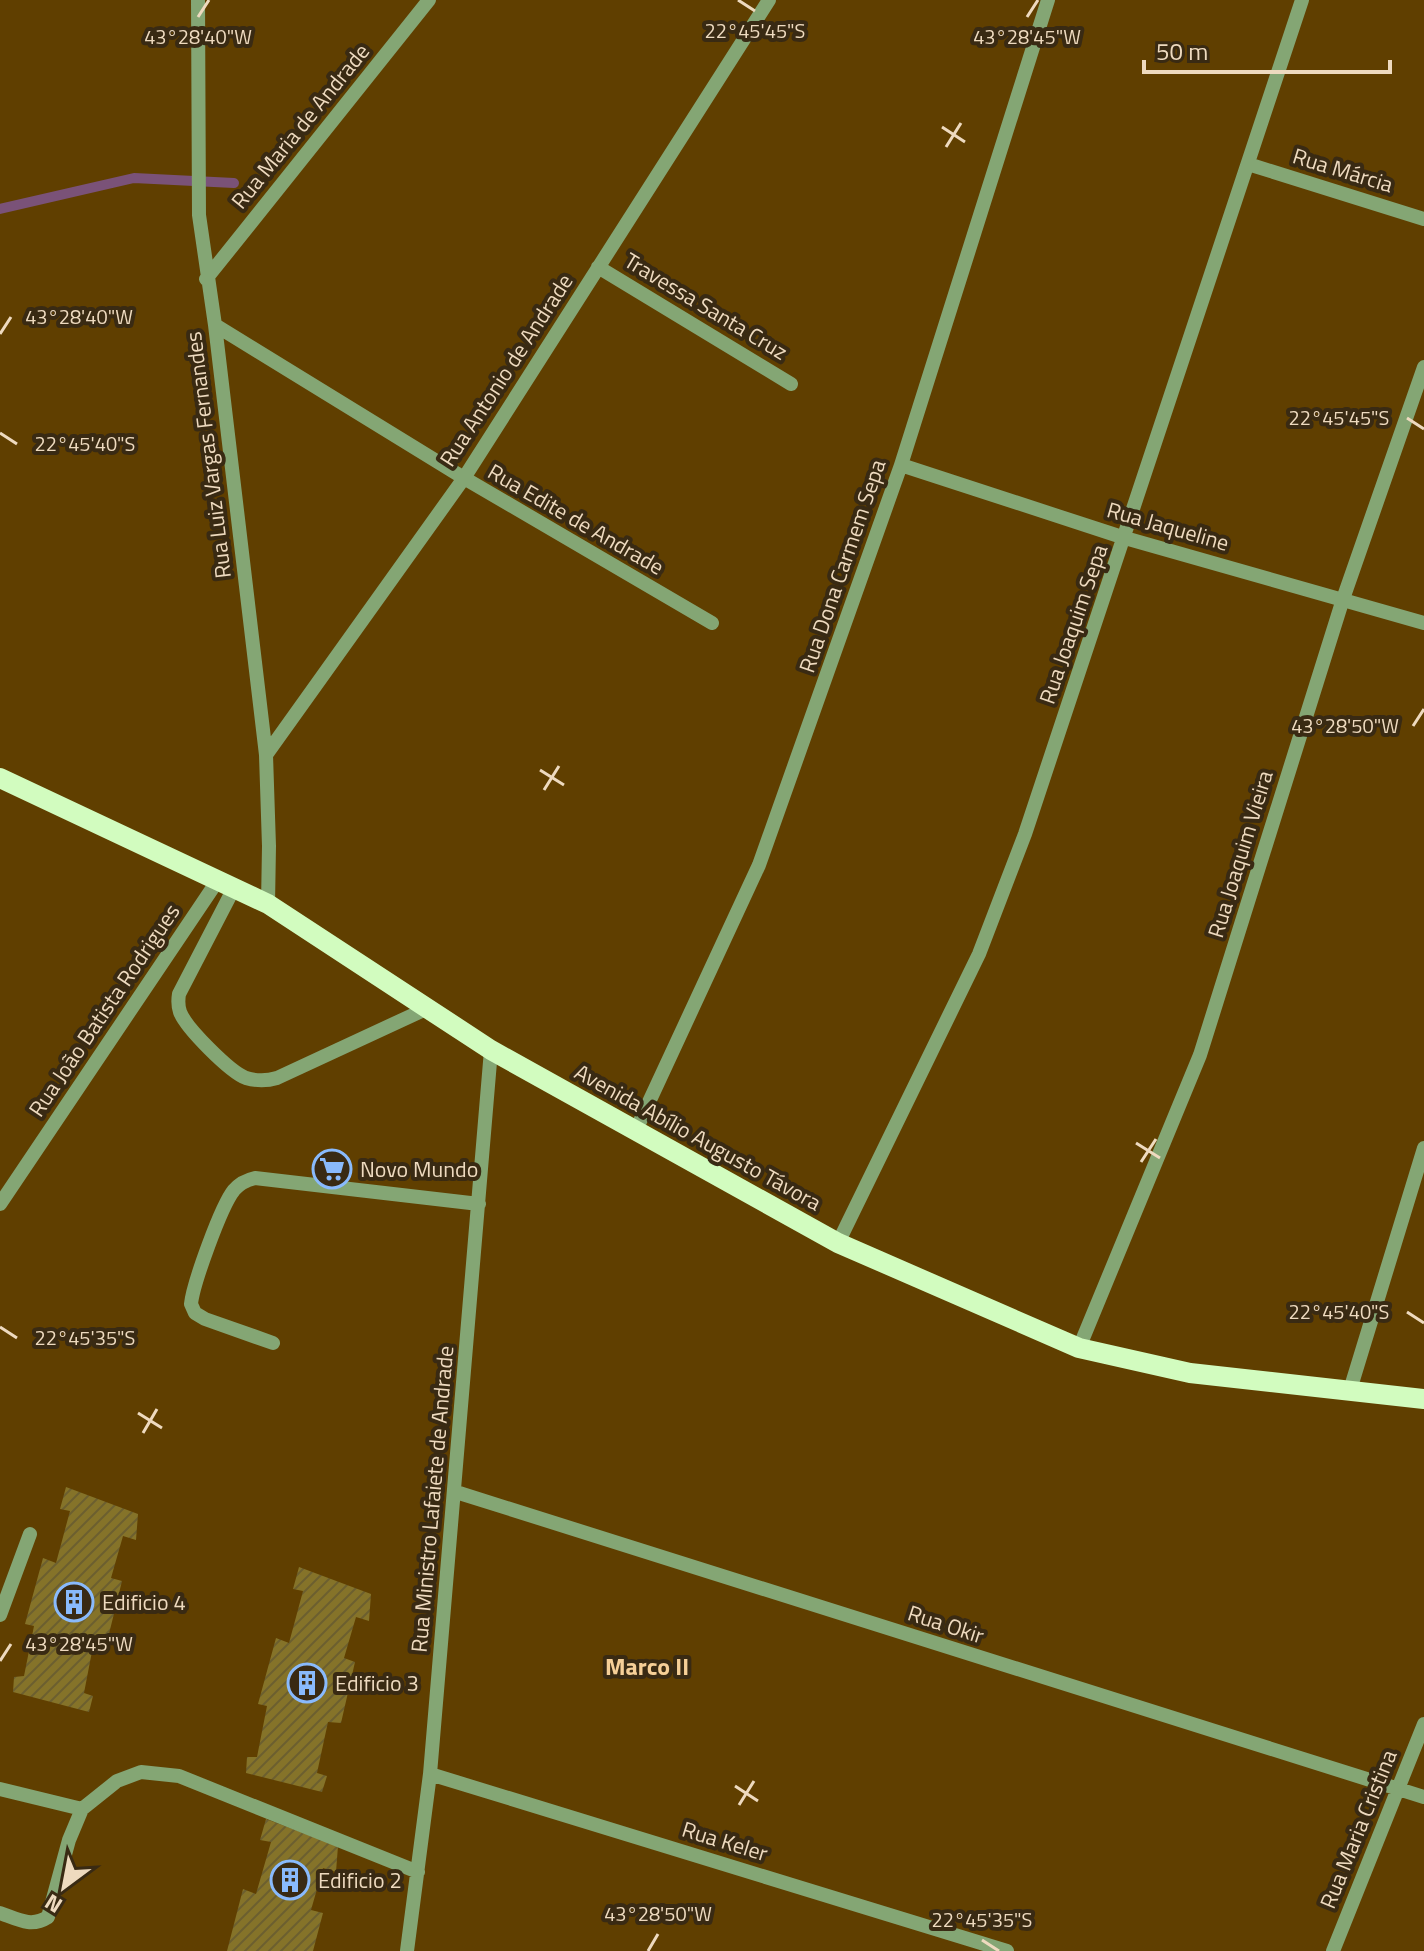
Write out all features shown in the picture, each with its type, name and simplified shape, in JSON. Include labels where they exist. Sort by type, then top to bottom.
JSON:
[{"type":"main road","name":"Avenida Abílio Augusto Távora","points":[[1,780],[268,904],[491,1050],[838,1243],[1079,1348],[1190,1373],[1424,1399]]},
{"type":"street","name":"Rua Luiz Vargas Fernandes","points":[[198,0],[199,215],[266,755],[268,904]]},
{"type":"street","name":"Rua Maria de Andrade","points":[[206,279],[429,0]]},
{"type":"street","name":"Rua Antonio de Andrade","points":[[266,755],[464,478],[769,0]]},
{"type":"street","name":"Rua Dona Carmem Sepa","points":[[636,1130],[759,865],[901,465],[1048,0]]},
{"type":"street","name":"Rua Joaquim Sepa","points":[[838,1243],[979,954],[1025,834],[1302,0]]},
{"type":"street","name":"Rua Márcia","points":[[1248,164],[1424,219]]},
{"type":"street","name":"Travessa Santa Cruz","points":[[598,267],[791,384]]},
{"type":"street","name":"Rua Edite de Andrade","points":[[215,325],[464,478],[712,623]]},
{"type":"street","name":"Rua Joaquim Vieira","points":[[1079,1348],[1200,1055],[1343,599],[1424,367]]},
{"type":"street","name":"Rua Jaqueline","points":[[901,465],[1125,538],[1424,623]]},
{"type":"street","points":[[226,884],[179,994],[178,1003],[179,1011],[190,1027],[236,1073],[257,1080],[277,1078],[428,1008]]},
{"type":"street","name":"Rua João Batista Rodrigues","points":[[0,1204],[226,884]]},
{"type":"street","name":"Rua Ministro Lafaiete de Andrade","points":[[407,1951],[430,1774],[491,1050]]},
{"type":"street","points":[[1350,1390],[1424,1148]]},
{"type":"street","points":[[273,1343],[205,1319],[195,1313],[191,1304],[225,1204],[245,1180],[255,1178],[479,1204]]},
{"type":"street","name":"Rua Okir","points":[[456,1492],[1424,1797]]},
{"type":"street","points":[[0,1615],[30,1534]]},
{"type":"street","name":"Rua Maria Cristina","points":[[1333,1951],[1424,1724]]},
{"type":"street","points":[[0,1913],[37,1924],[48,1917],[69,1840],[82,1809],[117,1781],[141,1772],[179,1776],[418,1872]]},
{"type":"street","name":"Rua Keler","points":[[430,1774],[1007,1951]]},
{"type":"street","points":[[0,1789],[82,1809]]},
{"type":"building","name":"Edificio 4","points":[[66,1487],[138,1514],[136,1540],[123,1536],[111,1578],[122,1581],[107,1642],[94,1641],[84,1693],[93,1696],[89,1712],[13,1692],[14,1677],[24,1676],[34,1626],[25,1624],[43,1558],[56,1563],[70,1511],[60,1509]]},
{"type":"building","name":"Edificio 3","points":[[299,1567],[371,1594],[369,1621],[356,1617],[344,1658],[355,1662],[341,1723],[328,1722],[317,1773],[327,1776],[322,1792],[246,1773],[247,1757],[257,1757],[267,1706],[258,1704],[276,1638],[289,1643],[303,1591],[293,1589]]},
{"type":"building","name":"Edificio 2","points":[[266,1819],[338,1846],[336,1872],[323,1868],[311,1910],[323,1913],[313,1951],[227,1951],[243,1889],[256,1894],[271,1842],[260,1840]]},
{"type":"waterway","points":[[0,209],[134,178],[234,183]]},
{"type":"place","name":"Novo Mundo","points":[[332,1169]]},
{"type":"place","name":"Edificio 4","points":[[74,1602]]},
{"type":"place","name":"Edificio 3","points":[[307,1683]]},
{"type":"place","name":"Edificio 2","points":[[290,1880]]},
{"type":"district","name":"Marco II","points":[[647,1666]]}]
